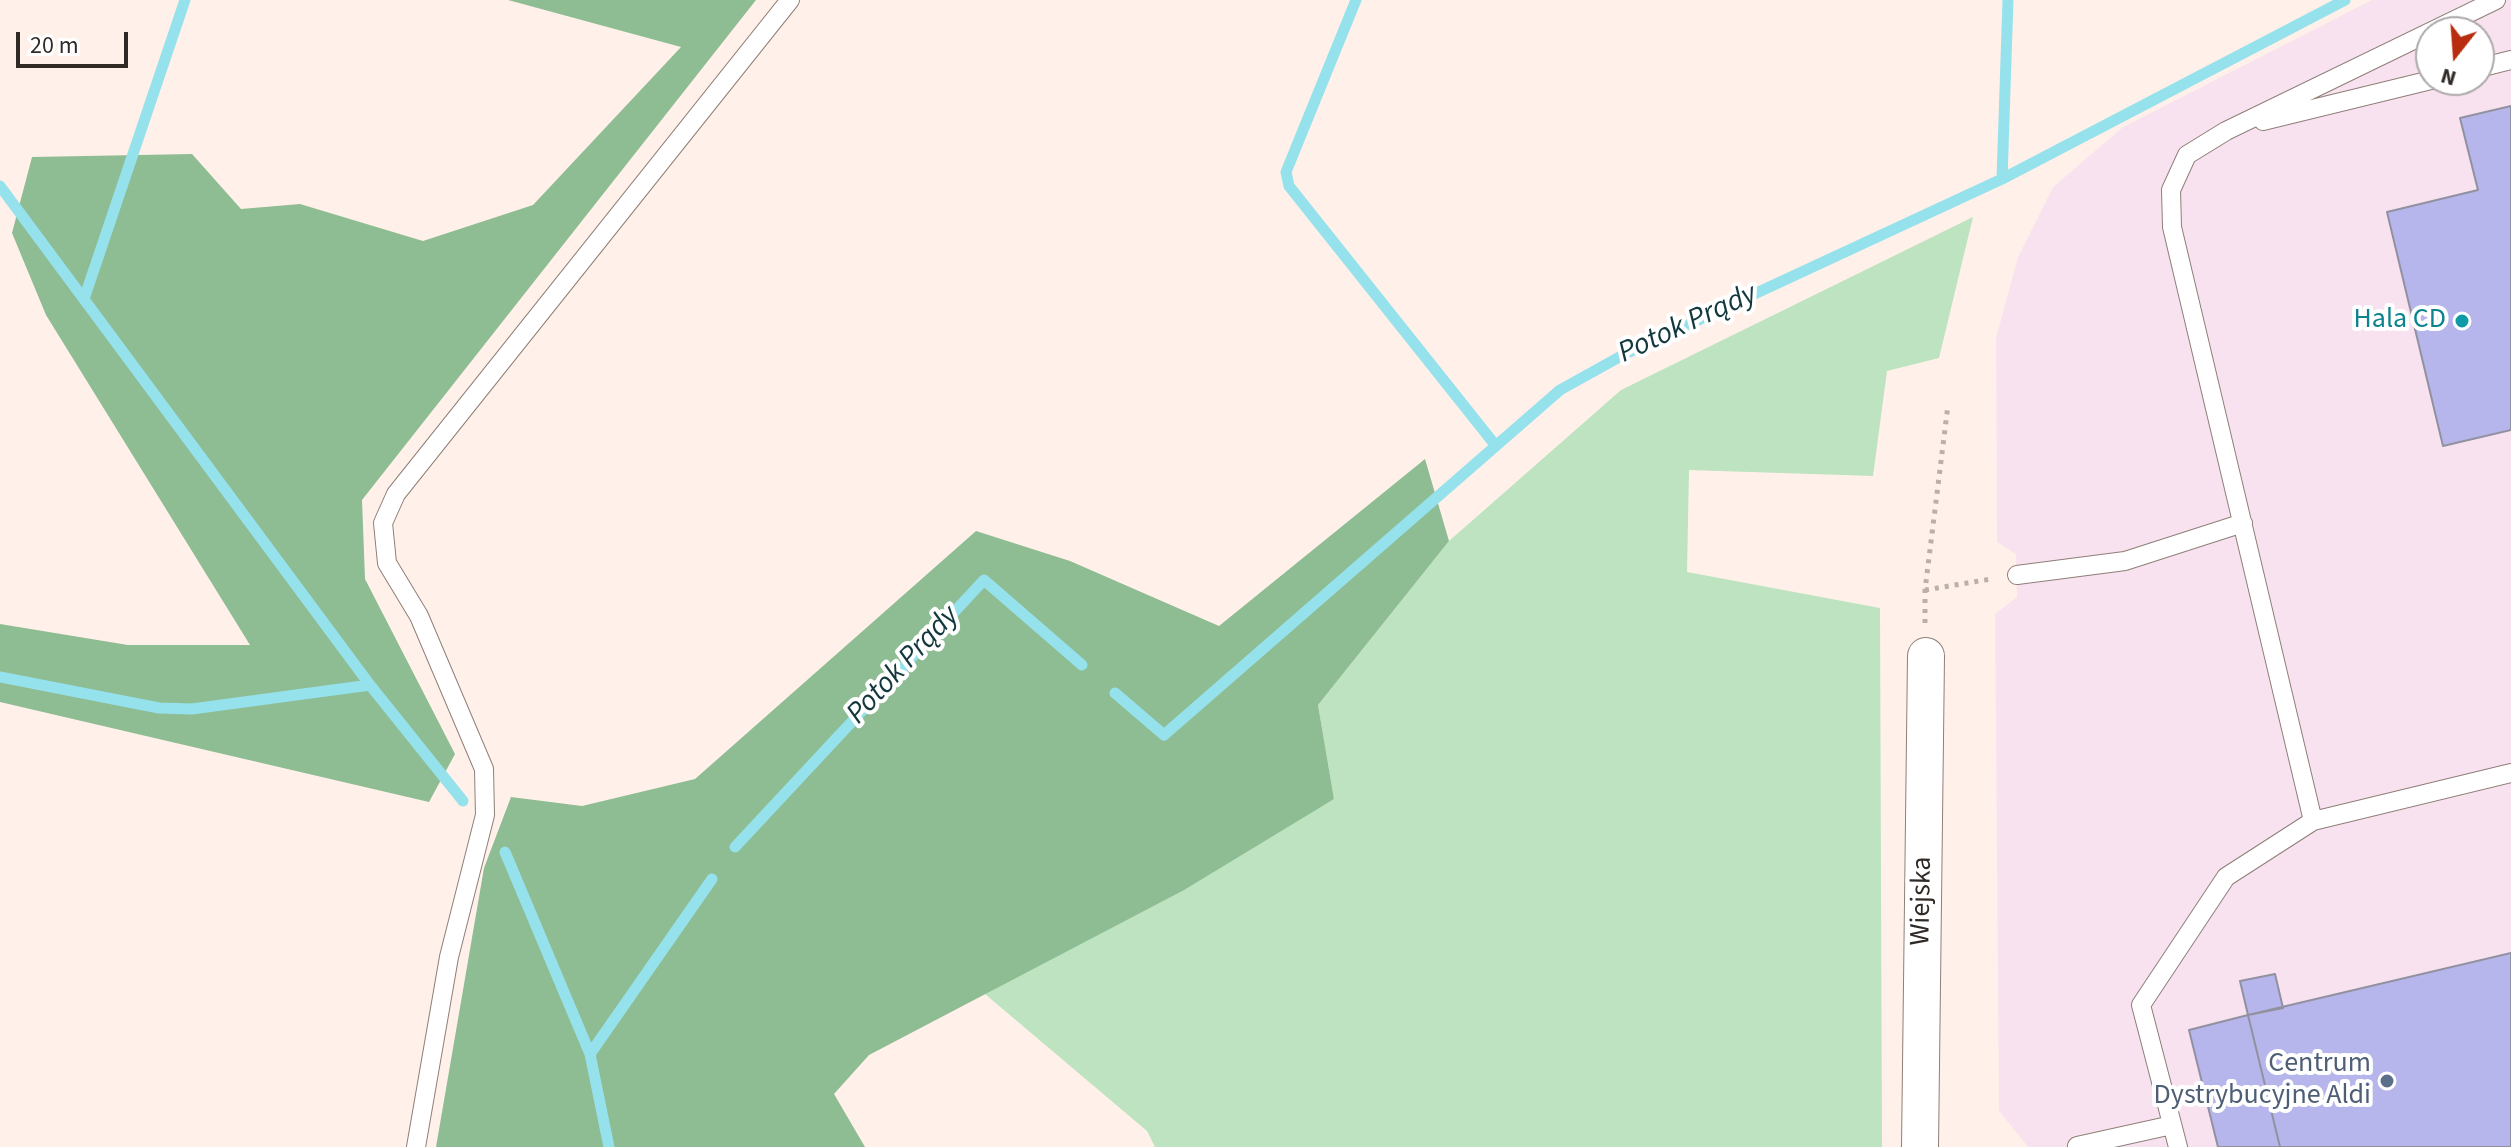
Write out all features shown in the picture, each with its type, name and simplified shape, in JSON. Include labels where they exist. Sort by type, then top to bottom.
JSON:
[{"type":"street","name":"Wiejska","points":[[1920,1147],[1926,656]]},
{"type":"lane","points":[[416,1147],[449,957],[485,815],[484,769],[419,616],[387,563],[383,523],[396,494],[790,0]]},
{"type":"lane","points":[[2313,821],[2172,227],[2171,190],[2187,155],[2226,131],[2496,0]]},
{"type":"lane","points":[[2226,131],[2415,84]]},
{"type":"lane","points":[[2017,575],[2125,561],[2243,523]]},
{"type":"lane","points":[[2178,1147],[2141,1005],[2226,877],[2313,821],[2511,773]]},
{"type":"lane","points":[[2077,1146],[2172,1125]]},
{"type":"path","points":[[1926,656],[1925,590],[1948,405]]},
{"type":"path","points":[[1925,590],[2017,575]]},
{"type":"shaded area","points":[[2372,0],[2511,0],[2511,1147],[2028,1147],[1999,1111],[1995,614],[2017,597],[2016,554],[1997,542],[1996,338],[2018,257],[2053,187],[2123,127]]},
{"type":"green space","points":[[508,0],[756,0],[362,500],[365,579],[455,754],[429,802],[0,702],[0,624],[128,645],[250,645],[46,315],[12,233],[32,157],[192,154],[241,209],[300,204],[423,241],[533,205],[681,47]]},
{"type":"green space","points":[[1973,217],[1939,358],[1887,371],[1873,476],[1689,470],[1687,572],[1880,608],[1882,1147],[1155,1147],[1147,1131],[985,994],[1334,799],[1318,705],[1449,541],[1621,390]]},
{"type":"green space","points":[[1425,459],[1449,541],[1318,705],[1334,799],[1184,890],[869,1055],[834,1094],[865,1147],[436,1147],[484,868],[511,797],[582,806],[695,779],[976,531],[1070,561],[1219,626]]},
{"type":"building","name":"Hala CD","points":[[2511,106],[2511,430],[2443,446],[2387,212],[2478,190],[2460,118]]},
{"type":"building","name":"Centrum Dystrybucyjne Aldi","points":[[2511,953],[2511,1147],[2280,1147],[2248,1015]]},
{"type":"building","points":[[2275,974],[2283,1008],[2248,1015],[2240,981]]},
{"type":"building","points":[[2248,1015],[2280,1147],[2218,1147],[2189,1030]]},
{"type":"waterway","points":[[84,299],[185,0]]},
{"type":"waterway","points":[[1356,0],[1286,172],[1289,186],[1496,446]]},
{"type":"waterway","points":[[2002,179],[2008,0]]},
{"type":"waterway","name":"Potok Prądy","points":[[1115,693],[1164,735],[1560,390],[1623,355],[2002,179],[2345,0]]},
{"type":"waterway","points":[[0,186],[370,685]]},
{"type":"waterway","name":"Potok Prądy","points":[[735,847],[984,580],[1082,665]]},
{"type":"waterway","points":[[0,677],[159,708],[192,709],[370,685],[463,801]]},
{"type":"waterway","points":[[505,852],[590,1054]]},
{"type":"waterway","name":"Potok Prądy","points":[[609,1147],[590,1054],[712,879]]},
{"type":"place","name":"Hala CD","points":[[2462,321]]},
{"type":"place","name":"Centrum Dystrybucyjne Aldi","points":[[2387,1081]]}]
